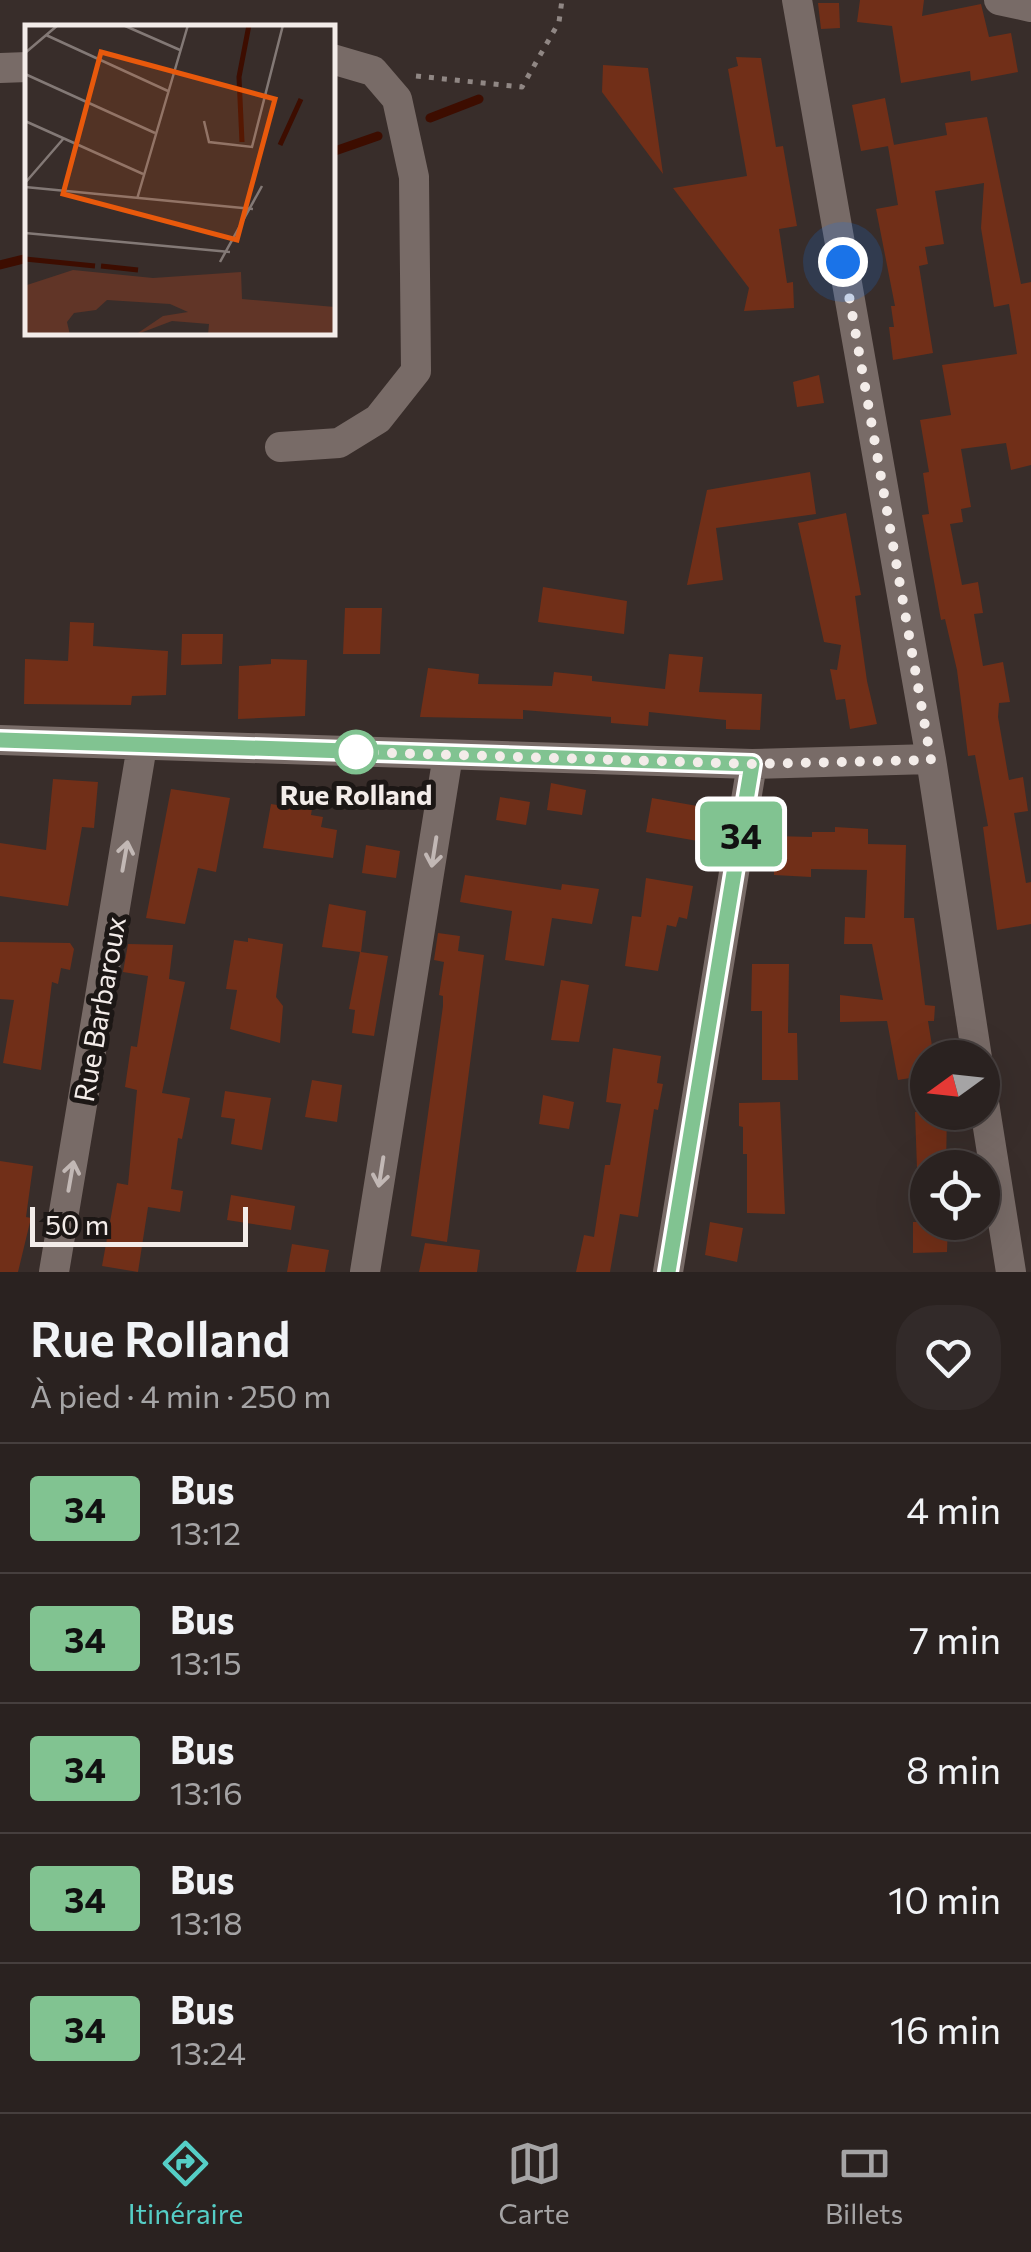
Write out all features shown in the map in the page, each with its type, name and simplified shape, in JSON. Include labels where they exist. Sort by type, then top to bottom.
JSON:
[{"type":"street","points":[[797,0],[931,760],[975,1040]]},
{"type":"street","points":[[999,0],[1031,7]]},
{"type":"street","points":[[280,447],[339,444],[378,419],[416,372],[414,177],[397,99],[374,71],[335,59]]},
{"type":"street","points":[[0,68],[25,67]]},
{"type":"street","points":[[0,740],[752,764],[931,760]]},
{"type":"street","name":"Rue Barbaroux","points":[[54,1272],[142,746]]},
{"type":"street","points":[[365,1272],[448,755]]},
{"type":"street","points":[[668,1272],[752,764]]},
{"type":"street","points":[[989,1130],[1012,1272]]},
{"type":"path","points":[[374,71],[522,87],[559,22],[562,0]]},
{"type":"building","points":[[860,0],[924,0],[922,16],[981,4],[989,37],[1011,33],[1018,72],[971,81],[970,71],[901,83],[892,26],[857,22]]},
{"type":"building","points":[[818,3],[839,3],[840,28],[821,29]]},
{"type":"building","points":[[736,57],[761,58],[776,147],[783,146],[797,226],[779,229],[787,283],[793,282],[794,308],[744,311],[749,288],[673,188],[747,176],[728,69],[738,66]]},
{"type":"building","points":[[603,65],[648,68],[663,174],[602,92]]},
{"type":"building","points":[[885,98],[894,145],[861,151],[852,105]]},
{"type":"building","points":[[987,117],[1021,284],[1031,282],[1031,465],[1011,470],[1006,443],[961,449],[971,507],[961,509],[963,522],[950,524],[962,585],[978,582],[983,613],[974,614],[983,666],[1003,662],[1010,702],[999,703],[998,717],[1009,780],[1023,777],[1028,811],[1014,813],[1026,883],[1031,882],[1031,924],[997,930],[983,827],[988,826],[975,755],[968,756],[957,670],[945,619],[941,620],[922,515],[929,514],[923,473],[929,472],[920,420],[951,415],[942,365],[1017,354],[1009,304],[994,307],[981,228],[984,183],[935,191],[944,244],[925,247],[928,264],[919,266],[933,353],[893,360],[889,327],[894,327],[891,306],[895,306],[876,209],[898,205],[888,146],[947,135],[945,123]]},
{"type":"building","points":[[819,375],[824,403],[797,407],[793,382]]},
{"type":"building","points":[[810,472],[816,514],[716,528],[723,580],[687,585],[707,490]]},
{"type":"building","points":[[846,513],[861,595],[855,596],[867,681],[877,724],[850,729],[845,699],[836,700],[830,669],[837,670],[841,645],[824,642],[798,523]]},
{"type":"building","points":[[543,587],[627,601],[624,634],[538,622]]},
{"type":"building","points":[[345,608],[382,608],[380,654],[343,654]]},
{"type":"building","points":[[70,622],[94,623],[93,646],[168,651],[166,695],[132,696],[131,705],[24,704],[25,659],[68,661]]},
{"type":"building","points":[[182,634],[223,634],[222,664],[181,665]]},
{"type":"building","points":[[669,654],[703,657],[699,692],[762,694],[760,730],[726,729],[726,720],[649,712],[648,726],[611,723],[611,717],[523,710],[523,719],[420,717],[428,668],[479,674],[478,684],[552,686],[554,672],[592,676],[592,681],[665,689]]},
{"type":"building","points":[[271,659],[307,660],[305,716],[238,719],[239,666],[271,664]]},
{"type":"building","points":[[53,779],[98,782],[94,828],[82,827],[68,906],[0,896],[0,843],[46,850]]},
{"type":"building","points":[[551,783],[586,790],[582,815],[547,810]]},
{"type":"building","points":[[171,789],[230,798],[216,872],[198,868],[185,924],[146,918]]},
{"type":"building","points":[[500,797],[530,802],[526,825],[496,820]]},
{"type":"building","points":[[291,798],[313,802],[311,815],[323,817],[321,827],[337,830],[333,858],[263,848],[271,804],[290,807]]},
{"type":"building","points":[[652,798],[703,807],[698,841],[646,832]]},
{"type":"building","points":[[835,827],[868,829],[868,844],[906,845],[904,918],[914,918],[925,1005],[935,1006],[934,1021],[928,1021],[931,1040],[910,1040],[910,1078],[898,1080],[887,1021],[840,1022],[840,995],[883,1000],[872,944],[844,944],[845,917],[865,918],[867,870],[811,869],[811,877],[774,875],[774,836],[812,837],[812,832],[835,832]]},
{"type":"building","points":[[366,845],[400,851],[396,878],[362,873]]},
{"type":"building","points":[[465,875],[561,890],[562,884],[599,889],[592,924],[552,918],[544,966],[505,960],[512,911],[460,902]]},
{"type":"building","points":[[646,878],[693,886],[687,919],[679,917],[676,927],[667,925],[658,971],[625,966],[632,916],[641,917]]},
{"type":"building","points":[[329,904],[366,911],[361,952],[388,956],[374,1036],[352,1033],[355,1010],[349,1009],[360,952],[322,947]]},
{"type":"building","points":[[438,933],[460,936],[458,951],[484,955],[447,1242],[411,1236],[443,1006],[443,996],[439,995],[444,962],[434,960]]},
{"type":"building","points":[[248,938],[283,944],[276,997],[283,1006],[280,1043],[230,1029],[237,990],[226,989],[234,940],[248,942]]},
{"type":"building","points":[[0,942],[70,943],[74,949],[70,970],[61,968],[58,984],[52,982],[41,1070],[3,1063],[14,1000],[0,999]]},
{"type":"building","points":[[128,944],[173,945],[169,979],[185,982],[162,1093],[190,1098],[182,1139],[178,1138],[171,1189],[183,1191],[180,1212],[148,1207],[138,1272],[102,1266],[117,1183],[128,1185],[137,1090],[125,1087],[131,1046],[137,1047],[148,976],[123,972]]},
{"type":"building","points":[[752,964],[789,964],[788,1033],[797,1033],[798,1080],[762,1080],[762,1011],[751,1011]]},
{"type":"building","points":[[561,980],[589,985],[579,1042],[551,1040]]},
{"type":"building","points":[[613,1048],[661,1056],[657,1083],[663,1084],[658,1110],[654,1109],[638,1217],[620,1214],[610,1272],[576,1272],[584,1235],[594,1237],[605,1165],[610,1165],[621,1104],[606,1102]]},
{"type":"building","points":[[312,1080],[342,1085],[337,1122],[305,1117]]},
{"type":"building","points":[[225,1091],[271,1098],[262,1150],[231,1144],[235,1119],[221,1117]]},
{"type":"building","points":[[543,1095],[574,1102],[569,1129],[539,1124]]},
{"type":"building","points":[[780,1102],[785,1214],[747,1213],[747,1154],[743,1154],[739,1103]]},
{"type":"building","points":[[916,1130],[947,1130],[946,1150],[916,1150]]},
{"type":"building","points":[[0,1161],[33,1166],[26,1217],[31,1218],[18,1272],[0,1272]]},
{"type":"building","points":[[231,1195],[295,1206],[291,1230],[227,1220]]},
{"type":"building","points":[[710,1222],[743,1228],[737,1262],[705,1255]]},
{"type":"building","points":[[913,1240],[947,1240],[947,1252],[913,1253]]},
{"type":"building","points":[[425,1243],[480,1250],[477,1272],[419,1272]]},
{"type":"building","points":[[292,1244],[329,1250],[325,1272],[287,1272]]},
{"type":"waterway","points":[[430,118],[479,99]]},
{"type":"waterway","points":[[335,151],[378,136]]},
{"type":"waterway","points":[[0,265],[25,259]]},
{"type":"bus line","name":"34","points":[[0,740],[752,764],[668,1272]]},
{"type":"place","name":"Rue Rolland","points":[[356,752]]},
{"type":"route","points":[[356,752],[752,764],[931,760],[843,262]]}]
